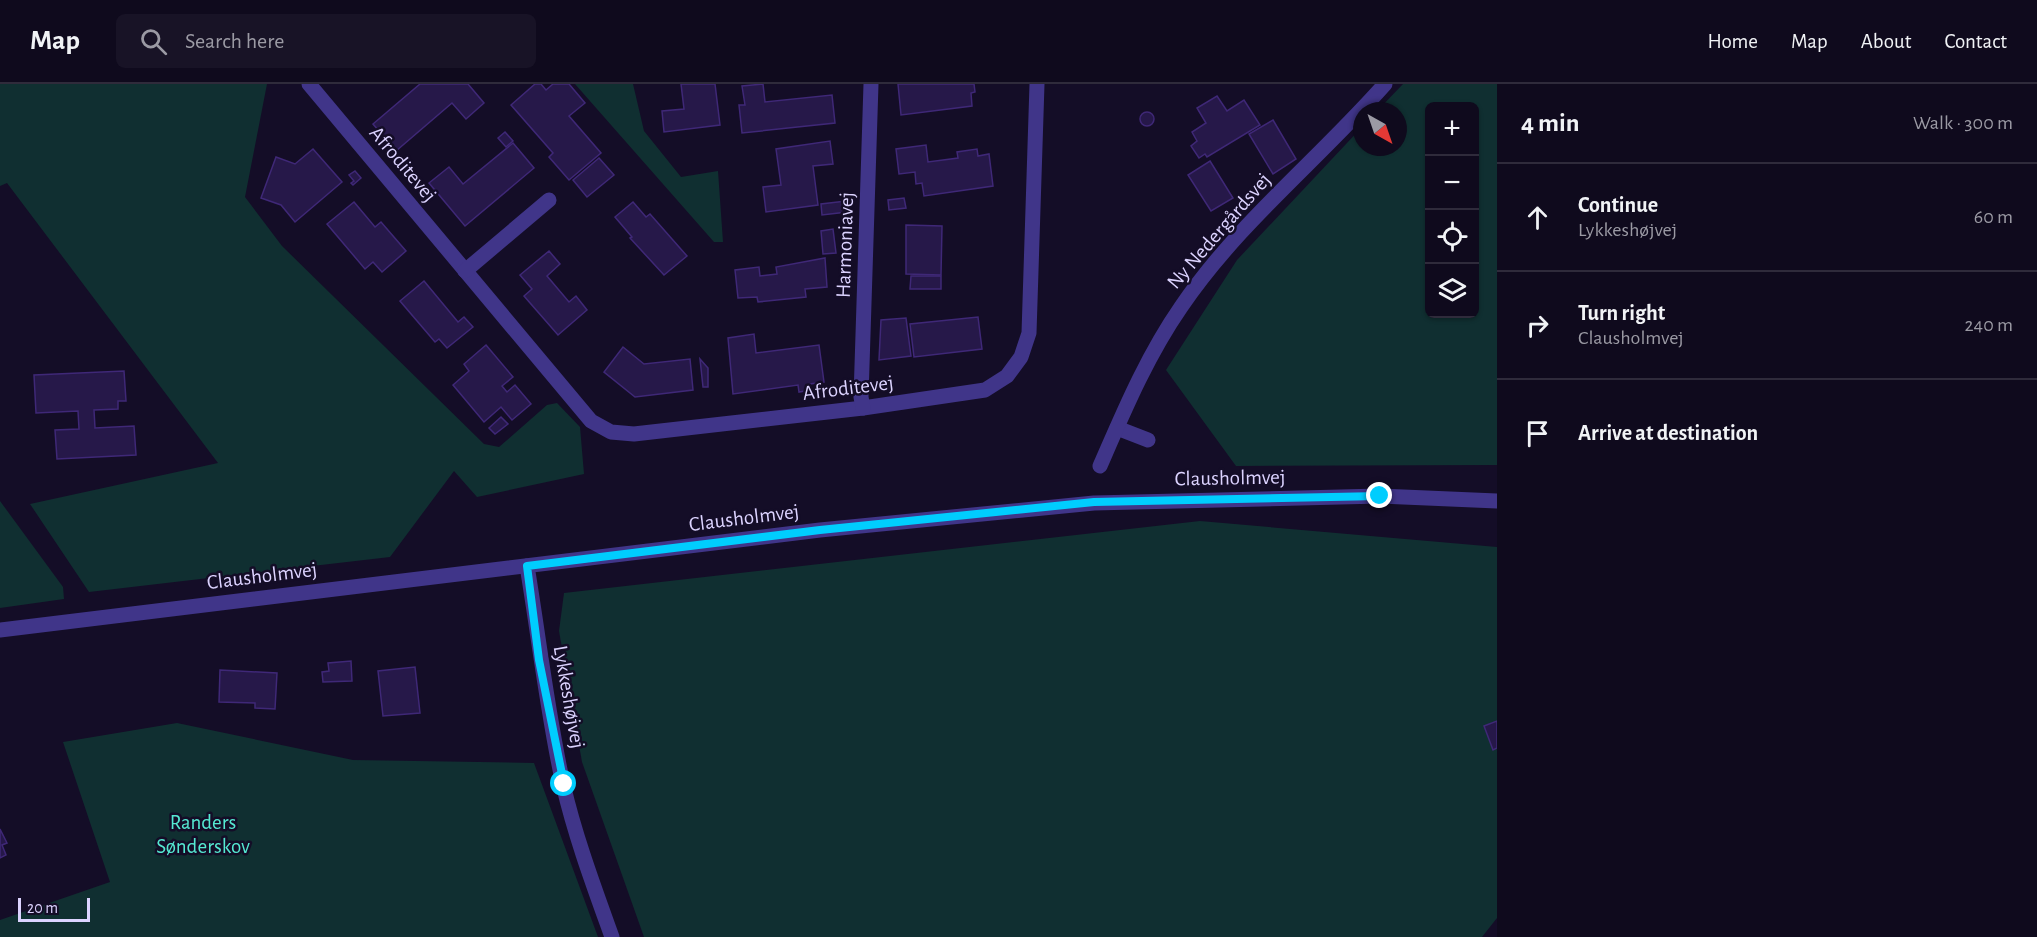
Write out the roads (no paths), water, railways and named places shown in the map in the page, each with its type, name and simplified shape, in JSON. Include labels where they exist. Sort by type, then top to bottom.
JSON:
[{"type":"street","name":"Afroditevej","points":[[309,84],[591,421],[611,432],[634,434],[863,408],[985,390],[1007,376],[1021,357],[1029,333],[1037,84]]},
{"type":"street","name":"Harmoniavej","points":[[863,408],[861,397],[871,84]]},
{"type":"street","name":"Ny Nedergårdsvej","points":[[1100,466],[1140,375],[1181,306],[1241,232],[1385,84]]},
{"type":"street","points":[[465,271],[549,200]]},
{"type":"street","points":[[1117,428],[1148,440]]},
{"type":"street","name":"Clausholmvej","points":[[0,630],[820,530],[1094,502],[1380,496],[1497,501]]},
{"type":"street","name":"Lykkeshøjvej","points":[[527,566],[539,660],[564,784],[574,825],[612,937]]},
{"type":"park label","name":"Randers Sønderskov","points":[[203,834]]}]
